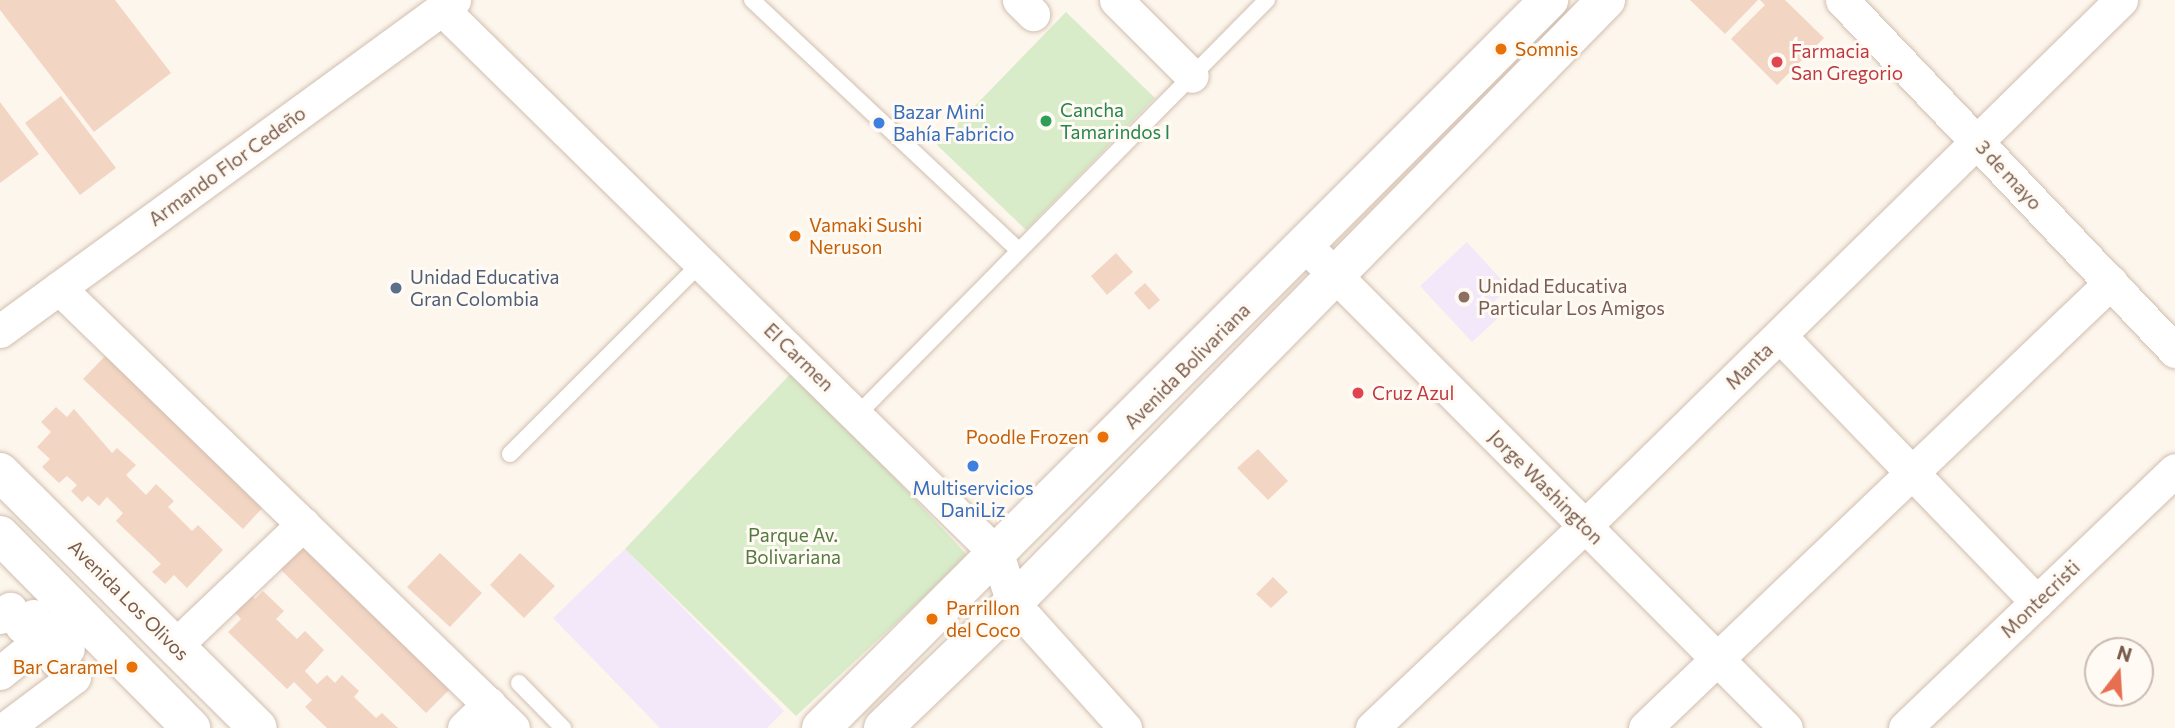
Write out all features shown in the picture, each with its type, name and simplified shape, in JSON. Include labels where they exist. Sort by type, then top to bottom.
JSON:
[{"type":"street","points":[[1116,0],[1192,76]]},
{"type":"street","name":"Avenida Bolivariana","points":[[821,728],[1306,246],[1549,0]]},
{"type":"street","points":[[883,728],[1013,603],[1606,0]]},
{"type":"street","name":"3 de mayo","points":[[1842,0],[2175,351]]},
{"type":"street","name":"Manta","points":[[1372,728],[1585,526],[2121,0]]},
{"type":"street","name":"El Carmen","points":[[448,4],[702,262],[997,554],[1013,603],[1125,728]]},
{"type":"street","name":"Armando Flor Cedeño","points":[[0,331],[448,4]]},
{"type":"street","name":"Jorge Washington","points":[[1306,246],[1786,728]]},
{"type":"street","points":[[1645,728],[2111,282]]},
{"type":"street","points":[[59,288],[513,728]]},
{"type":"street","points":[[1780,336],[2037,602]]},
{"type":"street","name":"Montecristi","points":[[1905,728],[2175,470]]},
{"type":"street","name":"Avenida Los Olivos","points":[[0,472],[258,728]]},
{"type":"street","points":[[175,646],[303,524]]},
{"type":"street","points":[[0,535],[191,728]]},
{"type":"street","points":[[0,617],[10,609],[22,626],[33,616]]},
{"type":"street","points":[[0,673],[76,611]]},
{"type":"street","points":[[6,728],[74,677],[56,660],[68,649]]},
{"type":"street","points":[[464,728],[489,704]]},
{"type":"lane","points":[[752,0],[1019,251]]},
{"type":"lane","points":[[858,414],[1267,0]]},
{"type":"lane","points":[[510,454],[702,262]]},
{"type":"lane","points":[[519,683],[563,728]]},
{"type":"shaded area","name":"Unidad Educativa Particular Los Amigos","points":[[1467,242],[1509,288],[1488,307],[1498,318],[1472,342],[1420,286]]},
{"type":"shaded area","points":[[625,549],[784,711],[767,728],[660,728],[553,618]]},
{"type":"green space","name":"Cancha Tamarindos I","points":[[1066,12],[1155,98],[1026,230],[937,145]]},
{"type":"green space","name":"Parque Av. Bolivariana","points":[[794,370],[968,556],[796,716],[625,549]]},
{"type":"building","points":[[0,0],[115,0],[171,73],[94,132],[0,10]]},
{"type":"building","name":"Farmacia San Gregorio","points":[[1690,0],[1758,0],[1725,34]]},
{"type":"building","name":"Farmacia San Gregorio","points":[[1760,0],[1785,0],[1824,38],[1777,85],[1731,39],[1765,5]]},
{"type":"building","points":[[61,96],[116,168],[80,195],[25,123]]},
{"type":"building","points":[[0,102],[39,154],[0,183]]},
{"type":"building","points":[[1116,253],[1133,272],[1107,295],[1091,276]]},
{"type":"building","points":[[1145,283],[1160,300],[1149,310],[1134,293]]},
{"type":"building","points":[[107,354],[266,504],[243,529],[83,379]]},
{"type":"building","points":[[56,407],[67,417],[74,409],[112,453],[117,448],[136,465],[126,475],[146,495],[156,484],[174,501],[168,507],[192,531],[198,525],[223,550],[187,588],[174,575],[165,584],[152,572],[161,564],[116,521],[123,513],[107,497],[99,506],[88,496],[82,502],[71,491],[77,485],[67,476],[59,483],[42,467],[50,459],[37,447],[51,432],[41,422]]},
{"type":"building","points":[[1258,449],[1288,481],[1268,500],[1237,468]]},
{"type":"building","points":[[302,537],[454,685],[426,713],[275,564]]},
{"type":"building","points":[[440,553],[482,593],[450,627],[407,587]]},
{"type":"building","points":[[520,553],[555,586],[524,618],[490,585]]},
{"type":"building","points":[[1273,577],[1288,592],[1271,608],[1256,594]]},
{"type":"building","points":[[263,591],[284,611],[276,619],[297,639],[305,631],[324,650],[305,671],[317,684],[327,675],[335,683],[342,675],[359,691],[354,697],[376,718],[382,713],[398,728],[327,728],[305,707],[312,700],[294,682],[287,689],[228,632],[241,619],[232,609],[248,592],[255,599]]},
{"type":"place","name":"Somnis","points":[[1501,49]]},
{"type":"place","name":"Farmacia San Gregorio","points":[[1777,62]]},
{"type":"place","name":"Cancha Tamarindos I","points":[[1046,121]]},
{"type":"place","name":"Bazar Mini Bahía Fabricio","points":[[879,123]]},
{"type":"place","name":"Vamaki Sushi Neruson","points":[[795,236]]},
{"type":"place","name":"Unidad Educativa Gran Colombia","points":[[396,288]]},
{"type":"place","name":"Unidad Educativa Particular Los Amigos","points":[[1464,297]]},
{"type":"place","name":"Cruz Azul","points":[[1358,393]]},
{"type":"place","name":"Poodle Frozen","points":[[1103,437]]},
{"type":"place","name":"Multiservicios DaniLiz","points":[[973,466]]},
{"type":"place","name":"Parrillon del Coco","points":[[932,619]]},
{"type":"place","name":"Bar Caramel","points":[[132,667]]}]
